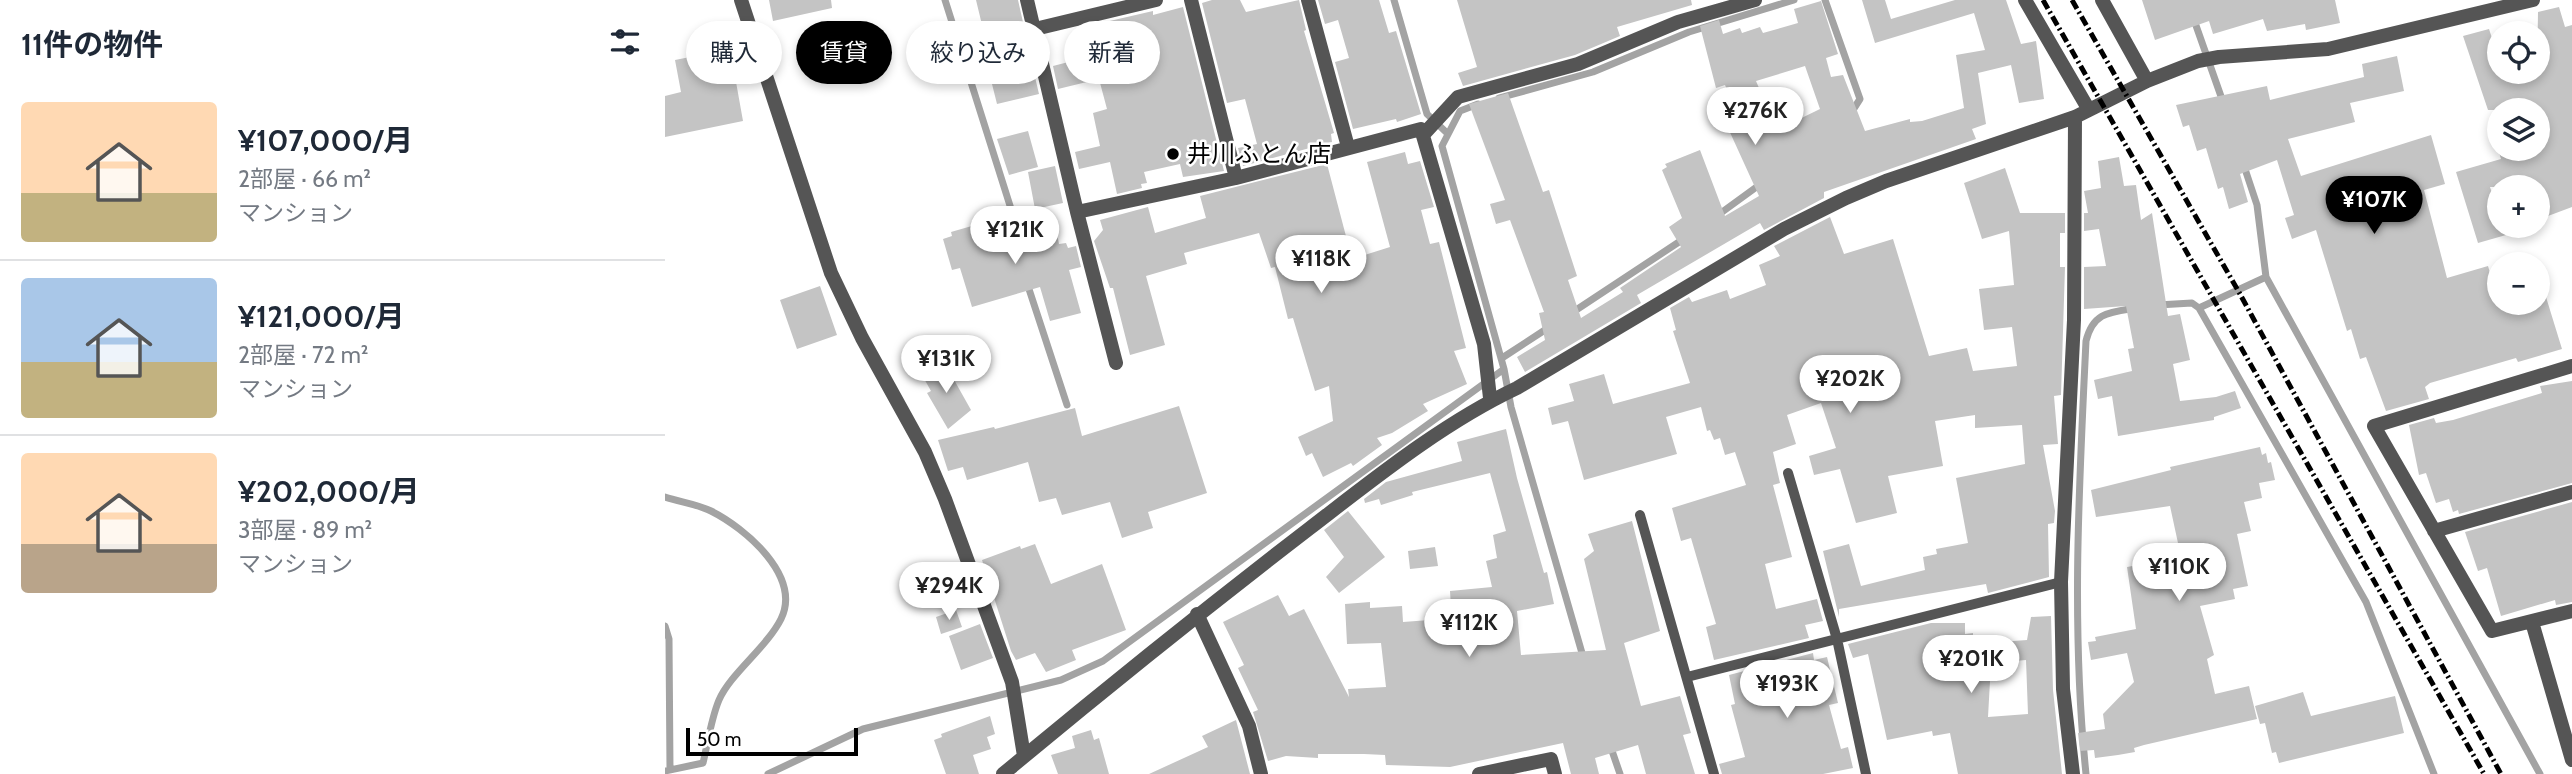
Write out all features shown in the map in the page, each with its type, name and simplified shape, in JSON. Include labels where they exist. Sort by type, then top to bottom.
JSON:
[{"type":"street","points":[[741,0],[831,273],[862,338],[925,452],[1012,682],[1024,756]]},
{"type":"street","points":[[1027,0],[1033,21]]},
{"type":"street","points":[[1050,25],[1156,0]]},
{"type":"street","points":[[1191,0],[1235,178]]},
{"type":"street","points":[[1308,0],[1348,146]]},
{"type":"street","points":[[1077,212],[1235,178],[1348,146],[1431,128],[1458,97],[1577,64],[1678,22],[1755,0]]},
{"type":"street","points":[[2025,0],[2089,110]]},
{"type":"street","points":[[2102,0],[2147,81]]},
{"type":"street","points":[[1003,774],[1197,614],[1353,495],[1500,392],[1784,229],[1886,181],[2075,117],[2147,81],[2198,61],[2328,49],[2533,0]]},
{"type":"street","points":[[1048,84],[1116,363]]},
{"type":"street","points":[[2073,774],[2063,689],[2061,582],[2074,320],[2075,117]]},
{"type":"street","points":[[1431,128],[1484,344],[1487,369],[1500,392]]},
{"type":"street","points":[[2572,366],[2374,426],[2491,631],[2572,611]]},
{"type":"street","points":[[2434,531],[2572,492]]},
{"type":"street","points":[[1197,614],[1249,726],[1261,774]]},
{"type":"street","points":[[2532,622],[2572,760]]},
{"type":"street","points":[[1479,774],[1551,759],[1555,774]]},
{"type":"lane","points":[[1789,473],[1837,639],[1866,774]]},
{"type":"lane","points":[[1640,515],[1714,774]]},
{"type":"lane","points":[[1687,677],[2061,582]]},
{"type":"building","points":[[769,0],[831,0],[832,8],[773,21]]},
{"type":"building","points":[[976,0],[1018,0],[1023,21],[981,21]]},
{"type":"building","points":[[1212,0],[1240,0],[1246,12],[1299,0],[1306,30],[1304,31],[1334,133],[1331,134],[1332,142],[1243,166],[1238,148],[1257,144],[1245,99],[1227,103],[1202,3]]},
{"type":"building","points":[[1318,0],[1379,0],[1389,33],[1396,31],[1421,114],[1397,122],[1396,119],[1353,129],[1335,62],[1349,58],[1338,20],[1325,24]]},
{"type":"building","points":[[1457,0],[1691,0],[1692,5],[1617,27],[1620,36],[1575,55],[1463,86],[1458,73],[1477,67]]},
{"type":"building","points":[[1862,0],[1885,0],[1891,19],[1955,0],[2006,0],[2021,44],[2036,41],[2044,99],[2019,103],[2011,65],[1978,73],[1986,124],[1972,129],[1976,139],[1824,192],[1824,198],[1764,230],[1760,223],[1637,295],[1641,303],[1525,372],[1517,357],[1545,340],[1539,313],[1544,312],[1510,220],[1496,224],[1490,204],[1505,200],[1469,104],[1508,93],[1543,192],[1549,190],[1577,276],[1568,280],[1581,318],[1623,292],[1620,288],[1681,247],[1669,227],[1682,218],[1662,170],[1667,167],[1665,164],[1700,150],[1725,216],[1759,196],[1728,128],[1740,122],[1725,85],[1716,88],[1700,26],[1719,20],[1723,34],[1740,28],[1742,33],[1760,27],[1763,33],[1798,23],[1794,9],[1821,1],[1838,54],[1826,58],[1831,77],[1843,75],[1865,131],[1910,119],[1910,122],[1922,121],[1964,108],[1956,55],[1985,50],[1974,13],[1875,43]],"holes":[[[1805,66],[1820,109],[1777,130],[1756,81]]]},
{"type":"building","points":[[2142,0],[2335,0],[2340,23],[2306,30],[2305,24],[2267,31],[2263,19],[2213,34],[2209,21],[2155,40]]},
{"type":"building","points":[[1183,7],[1224,171],[1183,177],[1180,164],[1144,172],[1147,183],[1141,184],[1142,188],[1117,194],[1110,162],[1079,169],[1075,152],[1100,146],[1093,113],[1107,109],[1100,84],[1160,84],[1160,21],[1110,21],[1153,11],[1153,15]]},
{"type":"building","points":[[2559,7],[2565,27],[2572,25],[2572,207],[2550,215],[2550,175],[2487,175],[2487,238],[2496,238],[2478,243],[2456,172],[2494,161],[2550,161],[2550,98],[2487,98],[2487,107],[2463,36],[2487,30],[2487,84],[2550,84],[2550,21],[2538,21],[2538,12]]},
{"type":"building","points":[[2397,56],[2404,91],[2350,103],[2355,122],[2288,139],[2301,176],[2431,135],[2445,184],[2424,190],[2447,278],[2487,266],[2487,315],[2550,315],[2550,310],[2562,349],[2518,362],[2516,358],[2430,383],[2425,387],[2429,399],[2386,411],[2366,357],[2360,359],[2351,329],[2347,331],[2316,230],[2292,239],[2285,218],[2294,215],[2277,160],[2240,174],[2248,202],[2229,209],[2223,187],[2218,189],[2206,148],[2197,151],[2189,125],[2183,127],[2176,105],[2267,86],[2270,100],[2364,77],[2362,64]]},
{"type":"building","points":[[686,58],[686,84],[736,84],[743,121],[665,137],[665,96],[681,92],[675,60]]},
{"type":"building","points":[[1064,63],[1064,84],[1078,84],[1058,89],[1053,66]]},
{"type":"building","points":[[992,84],[1037,84],[1039,94],[997,104]]},
{"type":"building","points":[[1028,131],[1038,167],[1009,175],[997,139]]},
{"type":"building","points":[[1405,152],[1408,164],[1420,161],[1434,207],[1421,210],[1430,244],[1439,242],[1466,348],[1454,351],[1467,384],[1423,404],[1428,411],[1392,433],[1377,438],[1382,445],[1353,466],[1351,463],[1323,477],[1312,453],[1306,456],[1298,437],[1333,421],[1329,386],[1315,391],[1293,318],[1288,319],[1275,267],[1271,268],[1259,233],[1184,253],[1187,264],[1146,276],[1165,345],[1130,355],[1113,288],[1110,288],[1094,241],[1103,230],[1100,220],[1148,207],[1155,233],[1206,218],[1200,196],[1327,164],[1352,259],[1390,247],[1367,162]]},
{"type":"building","points":[[2119,157],[2124,186],[2136,185],[2141,220],[2152,213],[2168,316],[2180,314],[2190,360],[2173,364],[2180,401],[2216,397],[2235,391],[2241,408],[2214,417],[2214,420],[2118,436],[2112,396],[2098,399],[2094,380],[2132,371],[2128,349],[2134,348],[2126,306],[2084,309],[2084,267],[2106,266],[2099,229],[2084,231],[2084,213],[2088,213],[2084,191],[2101,188],[2098,161]]},
{"type":"building","points":[[1055,166],[1063,203],[1035,209],[1028,172]]},
{"type":"building","points":[[2005,168],[2020,213],[2065,213],[2065,233],[2060,233],[2060,267],[2065,267],[2061,395],[2054,396],[2058,444],[2043,445],[2055,511],[2054,523],[2048,524],[2049,577],[1988,593],[1986,584],[1839,609],[1839,617],[1823,551],[1849,544],[1861,586],[1925,570],[1923,557],[1937,554],[1936,549],[1968,543],[1956,478],[2025,464],[2022,425],[1975,428],[1975,415],[1935,421],[1943,466],[1888,476],[1897,513],[1856,523],[1840,469],[1814,475],[1809,456],[1836,448],[1821,403],[1787,415],[1796,444],[1773,452],[1780,483],[1773,485],[1792,557],[1765,564],[1776,609],[1817,599],[1823,621],[1805,625],[1809,638],[1714,660],[1706,627],[1716,624],[1691,538],[1681,541],[1672,508],[1746,485],[1735,452],[1725,455],[1720,438],[1714,440],[1710,430],[1707,431],[1701,407],[1666,417],[1677,454],[1584,480],[1568,421],[1552,425],[1548,408],[1574,401],[1569,384],[1604,374],[1613,404],[1690,383],[1673,331],[1676,330],[1670,308],[1689,297],[1692,302],[1727,290],[1730,299],[1766,285],[1759,265],[1780,256],[1774,246],[1830,217],[1844,254],[1893,239],[1929,356],[1967,348],[1973,371],[2017,366],[2012,327],[1984,330],[1979,289],[2014,285],[2009,231],[1982,239],[1964,183]]},
{"type":"building","points":[[996,219],[1003,240],[1056,228],[1059,244],[1066,243],[1068,248],[1076,246],[1081,267],[1069,270],[1081,313],[1050,321],[1040,287],[972,307],[960,268],[952,270],[943,239],[952,236],[951,232]]},
{"type":"building","points":[[820,286],[837,335],[797,349],[780,300]]},
{"type":"building","points":[[944,362],[971,410],[948,429],[927,393],[931,391],[922,375]]},
{"type":"building","points":[[2572,381],[2572,483],[2459,514],[2458,510],[2453,512],[2449,499],[2436,503],[2426,473],[2419,475],[2409,425],[2434,418],[2436,423],[2453,420],[2542,393],[2540,386]]},
{"type":"building","points":[[1179,406],[1207,493],[1148,512],[1153,528],[1122,538],[1110,502],[1062,515],[1056,498],[1039,502],[1028,462],[967,480],[963,467],[948,471],[938,440],[994,427],[995,429],[1075,408],[1082,436]]},
{"type":"building","points":[[1506,429],[1517,478],[1544,573],[1547,572],[1554,604],[1517,611],[1521,655],[1606,650],[1584,559],[1594,551],[1588,534],[1632,521],[1660,631],[1624,643],[1641,706],[1680,696],[1691,733],[1683,735],[1695,774],[1646,774],[1638,745],[1595,758],[1599,774],[1571,774],[1563,743],[1450,767],[1386,765],[1385,755],[1364,754],[1318,754],[1318,758],[1286,756],[1268,761],[1253,712],[1258,710],[1238,668],[1244,665],[1223,622],[1278,595],[1289,616],[1304,609],[1349,697],[1348,689],[1386,687],[1381,643],[1347,644],[1345,604],[1370,602],[1370,608],[1402,606],[1403,622],[1443,619],[1442,607],[1451,607],[1450,591],[1492,587],[1486,561],[1497,558],[1493,535],[1506,531],[1490,473],[1412,492],[1413,495],[1381,505],[1379,499],[1365,503],[1364,499],[1386,482],[1462,461],[1457,442]]},
{"type":"building","points":[[2260,447],[2262,455],[2266,453],[2268,463],[2271,462],[2275,480],[2259,483],[2262,498],[2244,502],[2251,531],[2237,534],[2248,586],[2233,589],[2235,599],[2200,606],[2214,655],[2207,659],[2215,694],[2249,686],[2257,719],[2144,745],[2134,748],[2135,752],[2095,758],[2094,750],[2080,751],[2078,733],[2105,729],[2103,714],[2134,682],[2127,653],[2091,660],[2088,642],[2096,641],[2095,637],[2136,629],[2127,567],[2181,557],[2170,506],[2096,517],[2091,490],[2171,470],[2170,467]]},
{"type":"building","points":[[2572,502],[2572,602],[2556,605],[2555,600],[2501,616],[2487,568],[2478,571],[2465,532]]},
{"type":"building","points":[[1348,511],[1385,557],[1339,593],[1326,577],[1344,557],[1324,530]]},
{"type":"building","points":[[1035,544],[1051,584],[1102,564],[1126,630],[1072,650],[1076,660],[1046,672],[1035,653],[1016,660],[982,560],[1020,546],[1021,549]]},
{"type":"building","points":[[1435,547],[1438,566],[1410,569],[1408,551]]},
{"type":"building","points":[[956,610],[962,627],[941,634],[936,617]]},
{"type":"building","points":[[2051,616],[2053,690],[2062,774],[1958,774],[1950,733],[1933,736],[1932,731],[1887,740],[1868,654],[1853,658],[1848,644],[1931,623],[1965,623],[1965,634],[1973,633],[1973,644],[2027,640],[2031,617]],"holes":[[[2026,660],[2028,714],[1988,717],[1991,663]]]},
{"type":"building","points":[[980,624],[993,658],[961,670],[949,636]]},
{"type":"building","points":[[1813,653],[1814,660],[1827,657],[1838,703],[1829,705],[1841,749],[1848,747],[1853,768],[1823,774],[1722,774],[1719,764],[1745,757],[1731,705],[1735,704],[1729,675]]},
{"type":"building","points":[[2303,692],[2311,716],[2395,696],[2404,733],[2279,763],[2276,752],[2272,753],[2265,723],[2260,724],[2255,706]]},
{"type":"building","points":[[990,716],[995,734],[987,737],[991,749],[973,755],[979,774],[946,774],[934,740],[942,737],[941,734]]},
{"type":"building","points":[[1236,720],[1250,774],[1149,774],[1208,747],[1202,736]]},
{"type":"building","points":[[1091,730],[1094,740],[1099,738],[1109,774],[1058,774],[1051,755],[1075,748],[1072,736]]},
{"type":"waterway","points":[[945,0],[1012,212],[1018,244]]},
{"type":"waterway","points":[[1394,0],[1427,114],[1447,133]]},
{"type":"waterway","points":[[1499,98],[1593,72],[1689,32],[1794,0]]},
{"type":"waterway","points":[[1825,0],[1860,99],[1851,113]]},
{"type":"waterway","points":[[2187,0],[2223,102]]},
{"type":"waterway","points":[[1478,104],[1460,111],[1442,146],[1504,369]]},
{"type":"waterway","points":[[2158,305],[2192,303],[2199,308],[2266,277],[2257,205],[2243,163]]},
{"type":"waterway","points":[[1718,215],[1762,183]]},
{"type":"waterway","points":[[1570,314],[1685,238]]},
{"type":"waterway","points":[[2266,277],[2540,774]]},
{"type":"waterway","points":[[1027,283],[1067,405]]},
{"type":"waterway","points":[[2086,774],[2081,719],[2078,611],[2079,504],[2086,341],[2093,324],[2104,315],[2136,308]]},
{"type":"waterway","points":[[2199,308],[2366,602],[2434,774]]},
{"type":"waterway","points":[[1502,358],[1551,326]]},
{"type":"waterway","points":[[768,774],[863,729],[1061,680],[1103,661],[1504,369],[1511,407],[1584,660]]},
{"type":"waterway","points":[[665,497],[711,511],[754,541],[777,570],[784,586],[785,603],[775,629],[724,690],[712,723],[703,763],[665,771]]},
{"type":"waterway","points":[[665,626],[669,639],[670,770]]},
{"type":"waterway","points":[[1610,745],[1620,774]]},
{"type":"railway","points":[[2043,0],[2484,774]]},
{"type":"railway","points":[[2072,0],[2240,294],[2501,774]]},
{"type":"place","name":"井川ふとん店","points":[[1173,154]]}]
